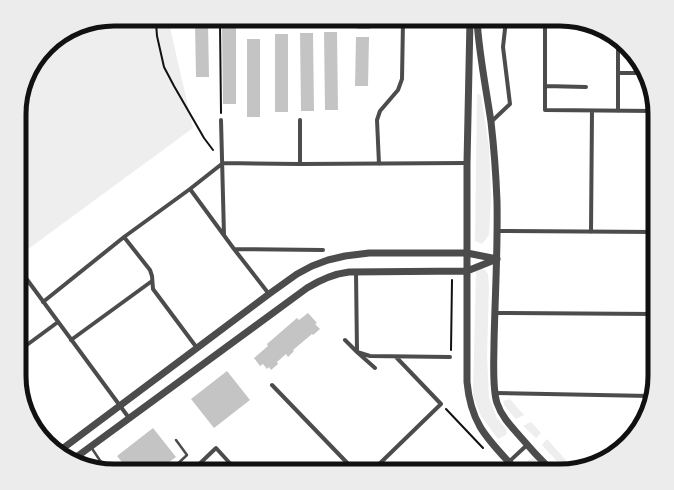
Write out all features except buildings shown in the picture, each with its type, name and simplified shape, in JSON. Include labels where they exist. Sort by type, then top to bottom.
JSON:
[{"type":"street","points":[[379,164],[377,120],[380,111],[398,90],[402,79],[403,26]]},
{"type":"street","points":[[470,26],[467,164],[467,382],[469,399],[480,427],[491,443],[509,462],[528,445]]},
{"type":"street","points":[[477,26],[491,122],[494,155],[497,231],[494,393],[496,403],[502,415],[546,464]]},
{"type":"street","points":[[491,122],[510,104],[503,47],[505,26]]},
{"type":"street","points":[[545,26],[545,110],[648,112]]},
{"type":"street","points":[[618,48],[618,111]]},
{"type":"street","points":[[618,73],[638,73]]},
{"type":"street","points":[[545,86],[586,87]]},
{"type":"street","points":[[591,232],[592,111]]},
{"type":"street","points":[[221,120],[224,236]]},
{"type":"street","points":[[300,120],[300,164]]},
{"type":"street","points":[[44,302],[124,237],[190,189],[223,162],[300,164],[467,164]]},
{"type":"street","points":[[190,189],[269,294]]},
{"type":"street","points":[[497,231],[648,232]]},
{"type":"street","points":[[124,237],[150,270],[153,289],[197,348]]},
{"type":"street","points":[[234,249],[323,250]]},
{"type":"street","points":[[63,448],[269,294],[297,274],[312,266],[328,260],[369,252],[467,253],[497,259]]},
{"type":"street","points":[[78,456],[315,283],[333,275],[342,273],[467,271],[497,259]]},
{"type":"street","points":[[356,272],[357,352]]},
{"type":"street","points":[[26,278],[129,418]]},
{"type":"street","points":[[71,340],[152,282]]},
{"type":"street","points":[[495,313],[648,314]]},
{"type":"street","points":[[26,346],[58,322]]},
{"type":"street","points":[[345,340],[375,368]]},
{"type":"street","points":[[357,352],[370,356],[450,357]]},
{"type":"street","points":[[379,464],[441,404],[396,357]]},
{"type":"street","points":[[272,385],[349,464]]},
{"type":"street","points":[[494,393],[645,396]]},
{"type":"street","points":[[199,464],[216,448],[231,464]]},
{"type":"lane","points":[[176,440],[186,455],[177,464]]},
{"type":"lane","points":[[90,447],[101,463]]},
{"type":"path","points":[[156,26],[164,67],[204,138],[223,162]]},
{"type":"path","points":[[220,26],[221,120]]},
{"type":"path","points":[[450,357],[452,271]]},
{"type":"path","points":[[441,404],[486,452]]},
{"type":"shaded area","points":[[108,26],[170,26],[193,128],[26,251],[26,114],[29,91],[41,65],[56,48],[65,41],[85,31]]},
{"type":"shaded area","points":[[477,94],[481,95],[489,147],[491,197],[489,235],[482,244],[475,241]]},
{"type":"shaded area","points":[[480,268],[485,270],[488,274],[489,288],[487,355],[489,398],[497,418],[507,430],[506,435],[498,439],[481,416],[473,395],[476,269]]},
{"type":"shaded area","points":[[510,399],[524,415],[516,419],[504,405],[503,401]]},
{"type":"shaded area","points":[[531,422],[541,433],[536,438],[523,426]]},
{"type":"shaded area","points":[[547,439],[569,463],[559,464],[542,445]]},
{"type":"shaded area","points":[[534,458],[540,464],[527,464],[528,460]]}]
